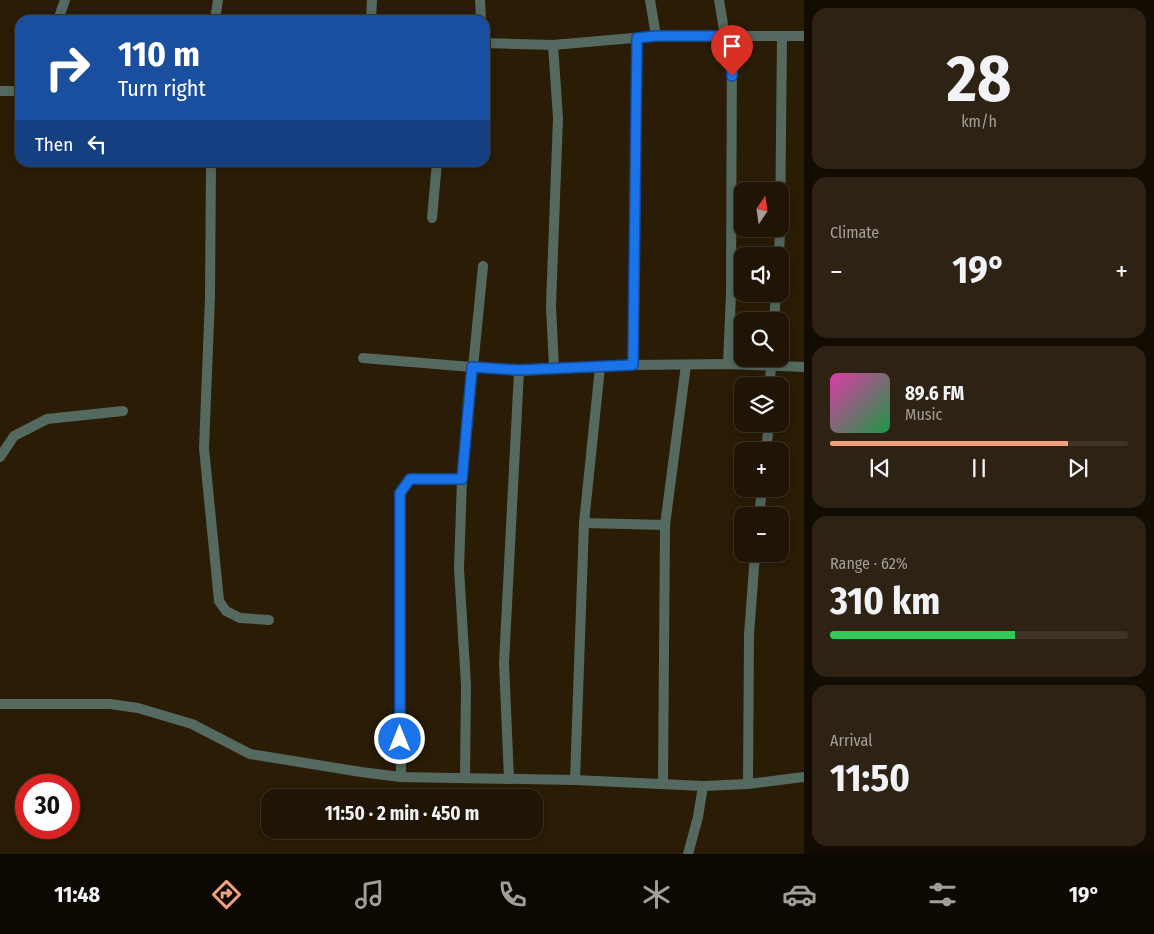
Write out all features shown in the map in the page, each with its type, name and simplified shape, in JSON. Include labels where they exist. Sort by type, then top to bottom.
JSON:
[{"type":"street","points":[[60,15],[65,0]]},
{"type":"street","points":[[216,15],[218,0]]},
{"type":"street","points":[[371,15],[372,0]]},
{"type":"street","points":[[480,0],[482,15]]},
{"type":"street","points":[[650,0],[656,36]]},
{"type":"street","points":[[719,0],[729,36],[731,294],[728,364]]},
{"type":"street","points":[[490,43],[553,45],[656,36],[804,36]]},
{"type":"street","points":[[779,247],[782,37]]},
{"type":"street","points":[[633,365],[637,38]]},
{"type":"street","points":[[553,45],[558,118],[551,306],[554,368]]},
{"type":"street","points":[[0,91],[15,91]]},
{"type":"street","points":[[211,167],[210,297],[204,448],[219,601],[226,611],[240,618],[269,620]]},
{"type":"street","points":[[432,218],[437,167]]},
{"type":"street","points":[[465,778],[466,685],[460,569],[462,479],[483,266]]},
{"type":"street","points":[[363,358],[519,370],[600,368],[633,365],[734,364]]},
{"type":"street","points":[[663,783],[665,525],[686,365]]},
{"type":"street","points":[[789,365],[804,367]]},
{"type":"street","points":[[575,780],[584,523],[600,368]]},
{"type":"street","points":[[509,778],[504,663],[519,370]]},
{"type":"street","points":[[0,457],[14,436],[46,419],[124,411]]},
{"type":"street","points":[[400,777],[400,493],[410,479],[462,479]]},
{"type":"street","points":[[584,523],[665,525]]},
{"type":"street","points":[[748,784],[750,635],[755,562]]},
{"type":"street","points":[[0,704],[110,704],[138,708],[192,724],[250,754],[400,777],[509,778],[703,786],[748,784],[804,777]]},
{"type":"street","points":[[688,854],[698,817],[703,786]]},
{"type":"route","points":[[400,739],[400,493],[410,479],[462,479],[472,367],[519,370],[600,368],[633,365],[637,38],[656,36],[732,36],[732,76]]}]
